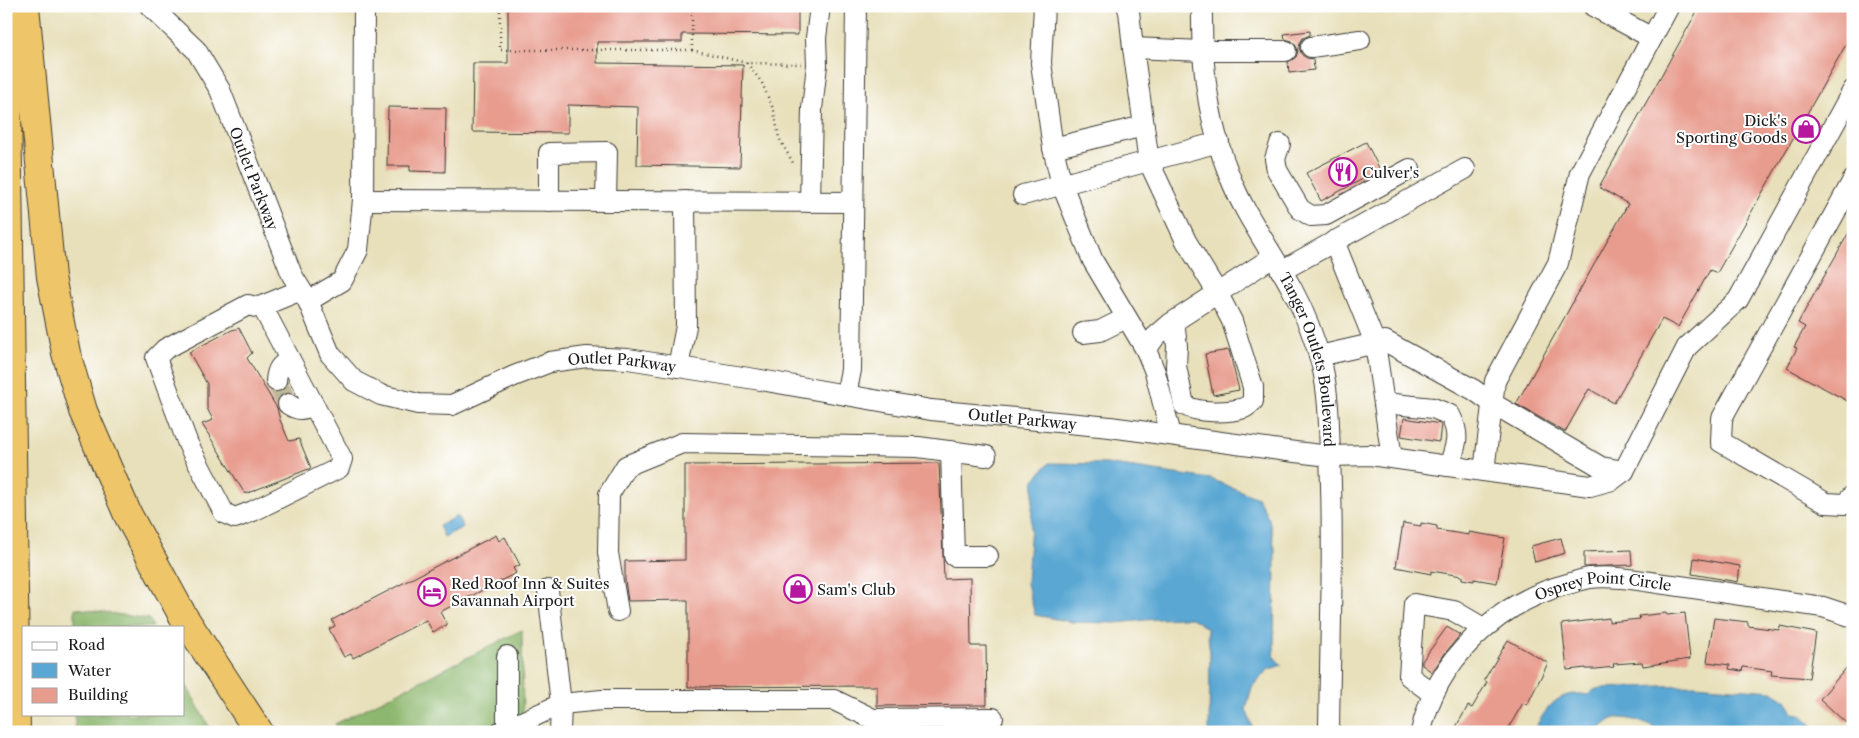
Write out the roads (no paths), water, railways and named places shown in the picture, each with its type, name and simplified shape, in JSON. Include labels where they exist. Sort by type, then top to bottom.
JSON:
[{"type":"highway","points":[[26,6],[51,277],[66,353],[83,411],[128,515],[184,616],[259,732]]},
{"type":"highway","points":[[6,32],[16,732]]},
{"type":"street","name":"Outlet Parkway","points":[[150,6],[196,50],[220,90],[292,275],[304,296],[330,354],[354,381],[381,395],[418,404],[452,404],[550,362],[587,356],[628,359],[931,410],[996,415],[1171,435],[1330,456],[1370,455],[1590,486],[1612,480],[1624,471]]},
{"type":"street","points":[[262,306],[342,459],[339,468],[235,518],[224,513],[188,444],[156,358],[165,349],[248,305],[256,307],[304,296],[342,281],[358,250],[363,200],[364,6]]},
{"type":"street","points":[[810,202],[812,109],[817,65],[816,38],[820,6]]},
{"type":"street","points":[[846,396],[851,370],[856,6]]},
{"type":"street","points":[[1044,6],[1041,63],[1053,148],[1062,184],[1092,261],[1146,350],[1156,372],[1171,435]]},
{"type":"street","points":[[1126,6],[1129,11],[1149,162],[1186,241],[1232,321],[1253,387],[1253,401],[1246,408],[1191,410],[1184,405],[1176,366],[1174,322]]},
{"type":"street","name":"Tanger Outlets Boulevard","points":[[1202,6],[1202,51],[1208,96],[1218,142],[1230,178],[1303,312],[1319,356],[1327,400],[1333,532],[1329,732]]},
{"type":"street","points":[[1594,6],[1652,38]]},
{"type":"street","points":[[1484,471],[1495,381],[1558,263],[1580,173],[1670,6]]},
{"type":"street","points":[[1311,47],[1360,40]]},
{"type":"street","points":[[1133,48],[1202,51],[1286,51]]},
{"type":"street","points":[[1319,356],[1385,341],[1474,390],[1492,403],[1600,466],[1624,471],[1687,347],[1738,300],[1853,90]]},
{"type":"street","points":[[1053,148],[1144,126]]},
{"type":"street","points":[[1023,195],[1218,142]]},
{"type":"street","points":[[1280,144],[1275,159],[1277,170],[1300,209],[1311,216],[1326,215],[1410,169]]},
{"type":"street","points":[[549,201],[549,153],[607,152],[606,201]]},
{"type":"street","points":[[1146,350],[1155,337],[1217,292],[1277,264],[1334,242],[1465,169]]},
{"type":"street","points":[[1853,180],[1722,418],[1722,442],[1826,503],[1845,504],[1853,495]]},
{"type":"street","points":[[363,200],[853,202]]},
{"type":"street","points":[[678,367],[686,326],[685,202]]},
{"type":"street","points":[[1334,242],[1375,343],[1392,458]]},
{"type":"street","points":[[1083,333],[1100,331],[1126,318]]},
{"type":"street","points":[[276,381],[277,371],[281,365],[290,360]]},
{"type":"street","points":[[1384,403],[1433,408],[1450,415],[1457,428],[1456,444],[1449,466]]},
{"type":"street","points":[[288,404],[295,409],[303,410],[314,405]]},
{"type":"street","points":[[618,611],[608,553],[609,494],[626,466],[682,443],[918,446],[986,456]]},
{"type":"street","points":[[951,451],[954,556],[988,556]]},
{"type":"street","name":"Osprey Point Circle","points":[[1421,732],[1428,704],[1439,682],[1460,653],[1483,628],[1530,598],[1556,587],[1590,578],[1634,580],[1823,607],[1853,617]]},
{"type":"street","points":[[548,590],[561,704],[560,732]]},
{"type":"street","points":[[1433,694],[1409,676],[1414,604],[1454,611],[1483,628]]},
{"type":"street","points":[[507,656],[505,731],[561,704],[602,700],[834,700],[873,719],[993,718]]},
{"type":"water","points":[[1049,463],[1106,464],[1211,479],[1258,498],[1269,519],[1275,549],[1274,657],[1282,665],[1267,670],[1252,687],[1246,709],[1254,732],[1209,732],[1210,653],[1207,628],[1191,618],[1116,623],[1072,622],[1035,615],[1027,583],[1034,480]]},
{"type":"water","points":[[457,516],[463,527],[444,537],[439,526]]},
{"type":"water","points":[[1694,685],[1772,691],[1786,700],[1793,713],[1800,714],[1819,732],[1663,732],[1634,720],[1616,718],[1608,722],[1597,732],[1533,732],[1548,708],[1554,702],[1569,695],[1588,695],[1600,688]]},
{"type":"tunnel","points":[[276,381],[288,404]]},
{"type":"place","name":"Dick's Sporting Goods","points":[[1806,129]]},
{"type":"place","name":"Culver's","points":[[1343,172]]},
{"type":"place","name":"Sam's Club","points":[[798,589]]},
{"type":"place","name":"Red Roof Inn & Suites Savannah Airport","points":[[432,592]]}]
